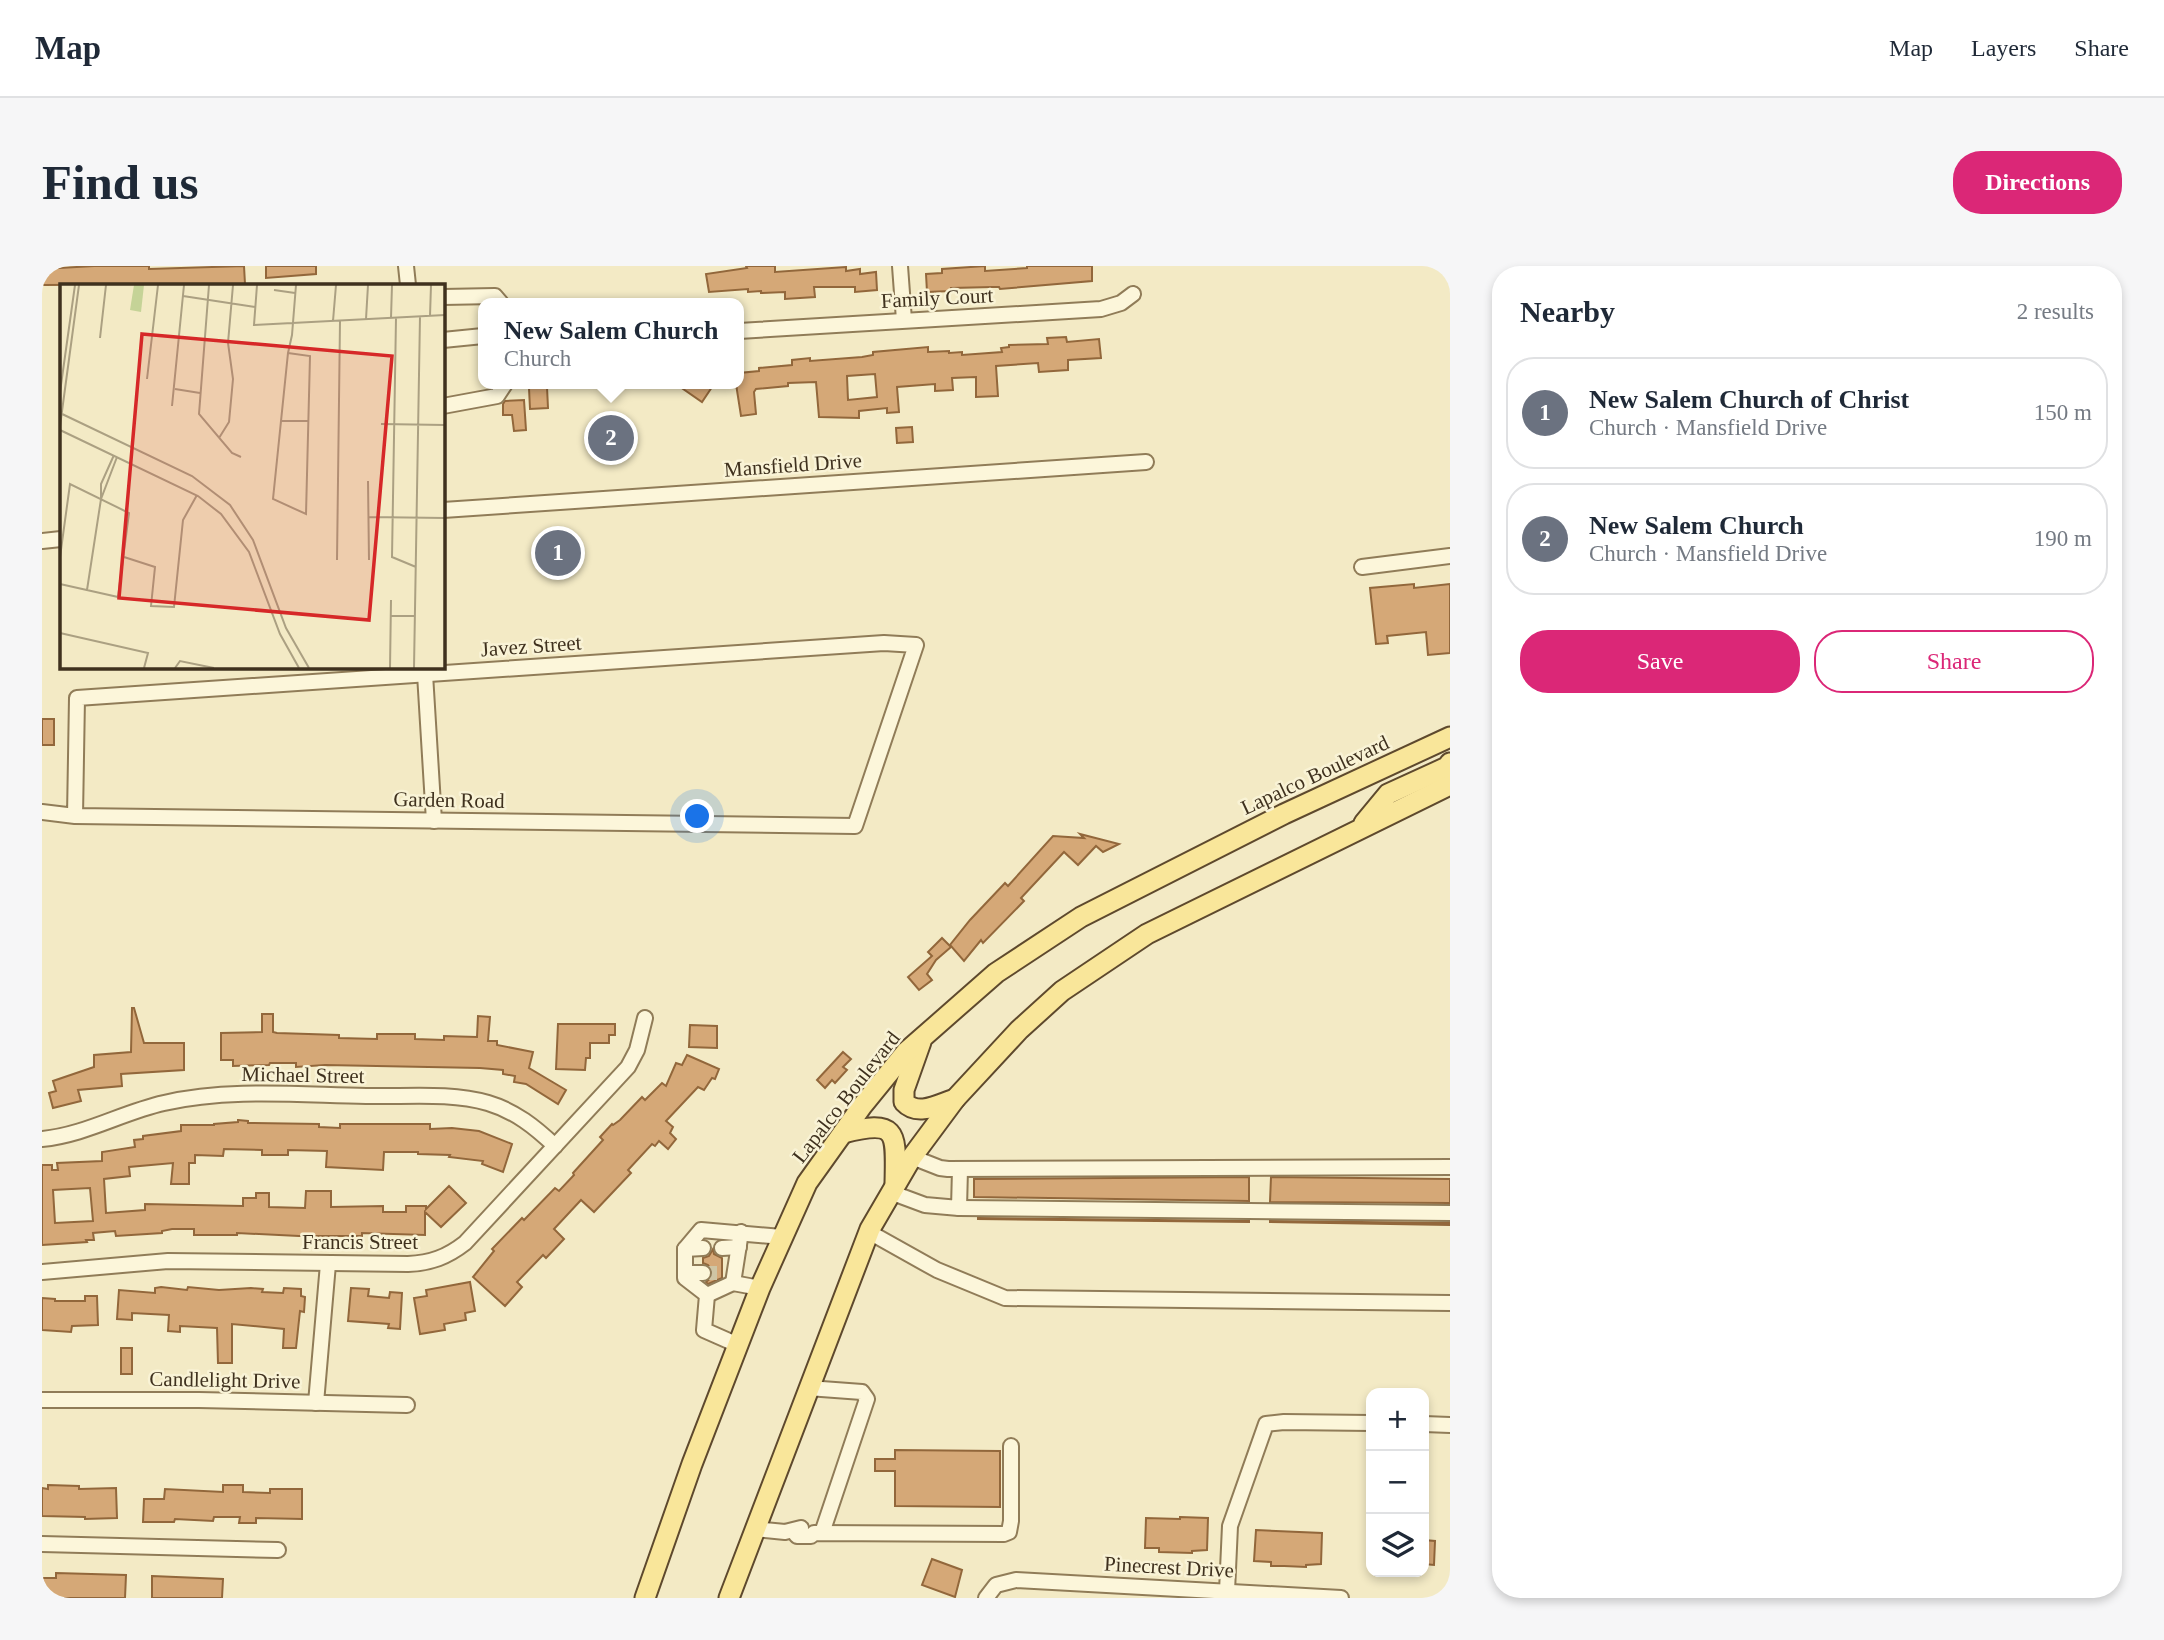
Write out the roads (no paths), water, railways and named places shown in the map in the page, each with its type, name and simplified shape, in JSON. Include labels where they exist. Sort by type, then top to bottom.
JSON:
[{"type":"main road","name":"Lapalco Boulevard","points":[[645,1598],[692,1464],[760,1288],[807,1183],[898,1062],[996,973],[1081,917],[1284,814],[1448,741]]},
{"type":"main road","points":[[1359,829],[1388,794],[1447,767],[1450,763]]},
{"type":"main road","points":[[732,1597],[755,1529],[869,1232],[912,1157],[955,1099],[1019,1030],[1062,991],[1147,934],[1450,785]]},
{"type":"main road","points":[[922,1038],[904,1090],[904,1102],[909,1108],[920,1111],[955,1099]]},
{"type":"main road","points":[[842,1133],[866,1127],[883,1127],[891,1133],[896,1144],[893,1188]]},
{"type":"street","points":[[406,266],[408,284]]},
{"type":"street","points":[[900,266],[904,320]]},
{"type":"street","name":"Family Court","points":[[744,331],[1101,309],[1121,303],[1133,294]]},
{"type":"street","points":[[444,297],[496,298]]},
{"type":"street","points":[[444,340],[478,336]]},
{"type":"street","points":[[444,406],[497,396],[502,389]]},
{"type":"street","name":"Mansfield Drive","points":[[444,510],[1146,462]]},
{"type":"street","points":[[42,541],[60,539]]},
{"type":"street","points":[[1362,566],[1450,556]]},
{"type":"street","name":"Javez Street","points":[[75,816],[77,698],[884,643],[915,645],[855,826]]},
{"type":"street","points":[[425,674],[434,821]]},
{"type":"street","name":"Garden Road","points":[[42,813],[75,816],[855,826]]},
{"type":"street","name":"Francis Street","points":[[42,1272],[168,1261],[424,1263],[452,1253],[465,1243],[628,1067],[637,1050],[645,1018]]},
{"type":"street","name":"Michael Street","points":[[42,1139],[75,1133],[164,1102],[197,1097],[442,1097],[488,1103],[508,1111],[533,1125],[555,1146]]},
{"type":"street","points":[[912,1157],[940,1168],[960,1169],[1450,1167]]},
{"type":"street","points":[[960,1169],[960,1208]]},
{"type":"street","points":[[893,1188],[925,1205],[960,1208],[1450,1213]]},
{"type":"street","points":[[707,1295],[685,1278],[685,1249],[701,1230],[740,1240],[782,1237]]},
{"type":"street","points":[[869,1232],[937,1270],[1005,1298],[1450,1303]]},
{"type":"street","points":[[722,1248],[740,1240]]},
{"type":"street","points":[[738,1345],[704,1330],[707,1295],[730,1276],[740,1240]]},
{"type":"street","points":[[685,1249],[703,1248]]},
{"type":"street","points":[[316,1403],[328,1264]]},
{"type":"street","points":[[685,1273],[703,1273]]},
{"type":"street","points":[[730,1276],[760,1288]]},
{"type":"street","points":[[808,1388],[862,1392],[867,1399],[818,1533]]},
{"type":"street","name":"Candlelight Drive","points":[[42,1400],[407,1405]]},
{"type":"street","points":[[1227,1591],[1230,1526],[1266,1424],[1366,1423]]},
{"type":"street","points":[[1429,1424],[1450,1425]]},
{"type":"street","points":[[755,1529],[793,1531],[810,1528],[818,1533],[1004,1534],[1009,1532],[1011,1521],[1011,1446]]},
{"type":"street","points":[[42,1544],[278,1550]]},
{"type":"street","name":"Pinecrest Drive","points":[[986,1598],[996,1585],[1009,1580],[1341,1598]]},
{"type":"tunnel","points":[[703,1273],[722,1273]]},
{"type":"place","name":"New Salem Church","points":[[611,438]]},
{"type":"place","name":"New Salem Church of Christ","points":[[558,553]]}]
